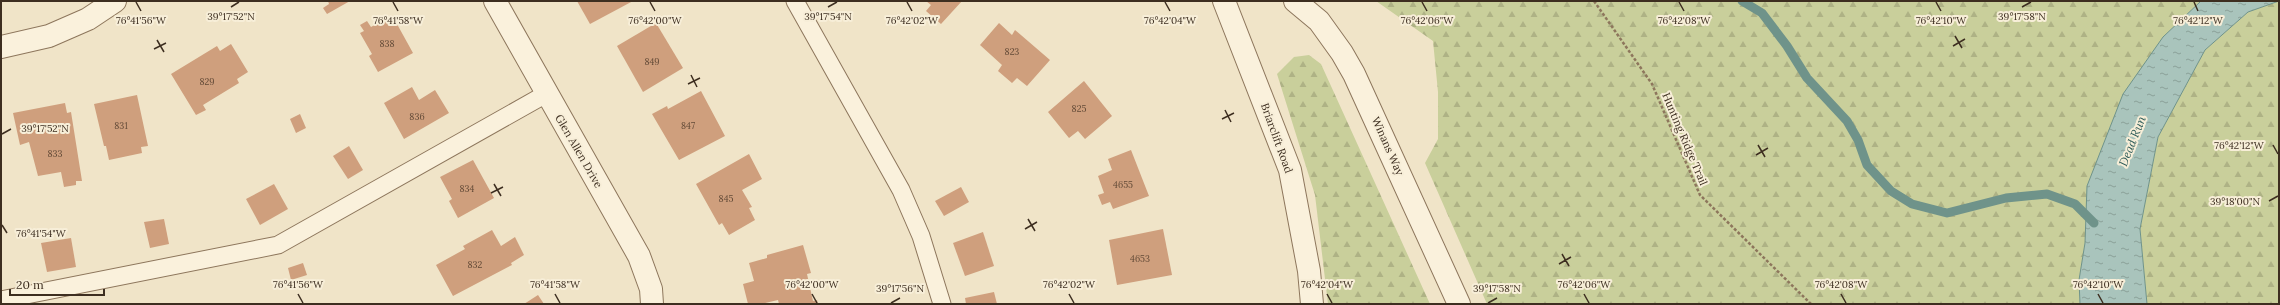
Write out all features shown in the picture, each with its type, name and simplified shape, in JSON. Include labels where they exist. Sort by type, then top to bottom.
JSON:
[{"type":"street","points":[[1,46],[49,36],[88,19],[115,1]]},
{"type":"street","name":"Glen Allen Drive","points":[[495,1],[546,94],[639,256],[651,289],[652,304]]},
{"type":"street","name":"Briarclift Road","points":[[1224,1],[1290,170],[1309,271],[1312,304]]},
{"type":"street","name":"Winans Way","points":[[1295,1],[1319,21],[1342,53],[1354,74],[1459,304]]},
{"type":"lane","points":[[795,1],[901,190],[921,236],[942,304]]},
{"type":"lane","points":[[1,300],[278,245],[546,94]]},
{"type":"path","name":"Hunting Ridge Trail","points":[[1594,1],[1652,84],[1700,195],[1811,304]]},
{"type":"green space","points":[[1376,1],[2201,1],[2163,37],[2085,243],[2079,280],[2080,304],[1487,304],[1425,163],[1438,139],[1438,92],[1433,41]]},
{"type":"green space","points":[[2279,1],[2279,304],[2147,304],[2140,229],[2158,137],[2205,50],[2248,12]]},
{"type":"green space","points":[[1309,55],[1321,64],[1430,304],[1328,304],[1315,195],[1277,74],[1294,57]]},
{"type":"water","name":"Dead Run","points":[[2201,1],[2279,1],[2248,12],[2205,50],[2158,137],[2140,229],[2147,304],[2080,304],[2079,280],[2085,243],[2087,186],[2123,94],[2163,37]]},
{"type":"building","points":[[328,1],[350,1],[327,14],[323,8],[329,4]]},
{"type":"building","points":[[577,1],[633,1],[590,24]]},
{"type":"building","points":[[926,1],[962,1],[941,24],[926,11],[931,5]]},
{"type":"building","points":[[392,15],[413,53],[378,72],[369,56],[372,54],[360,33],[364,31],[360,25],[367,21],[371,27]]},
{"type":"building","points":[[656,23],[683,68],[643,92],[617,46]]},
{"type":"building","points":[[999,23],[1012,35],[1015,30],[1050,60],[1027,86],[1017,78],[1012,83],[998,71],[1002,65],[980,45]]},
{"type":"building","points":[[231,44],[248,72],[237,79],[239,83],[203,105],[206,110],[196,115],[171,74],[217,46],[220,51]]},
{"type":"building","points":[[1084,81],[1112,116],[1085,139],[1078,131],[1069,138],[1048,112]]},
{"type":"building","points":[[412,87],[419,100],[435,90],[449,113],[404,139],[384,103]]},
{"type":"building","points":[[701,91],[725,136],[679,160],[652,114],[667,106],[668,109]]},
{"type":"building","points":[[137,95],[148,146],[141,147],[142,153],[109,160],[106,146],[104,146],[94,104]]},
{"type":"building","points":[[65,103],[67,113],[71,112],[82,181],[76,181],[76,185],[64,187],[61,172],[38,176],[29,142],[20,145],[13,113]]},
{"type":"building","points":[[300,114],[306,128],[296,133],[290,119]]},
{"type":"building","points":[[349,146],[363,170],[348,179],[333,156]]},
{"type":"building","points":[[1131,150],[1149,196],[1113,209],[1110,202],[1102,205],[1098,195],[1104,193],[1098,176],[1112,170],[1108,159]]},
{"type":"building","points":[[749,154],[762,179],[742,190],[752,207],[749,208],[755,220],[729,235],[722,223],[719,225],[696,184]]},
{"type":"building","points":[[473,160],[494,198],[458,218],[449,201],[452,199],[440,177]]},
{"type":"building","points":[[274,184],[288,209],[260,225],[246,199]]},
{"type":"building","points":[[961,187],[969,202],[944,216],[935,201]]},
{"type":"building","points":[[164,219],[169,244],[150,248],[144,222]]},
{"type":"building","points":[[1163,229],[1172,275],[1117,285],[1109,240]]},
{"type":"building","points":[[492,230],[501,246],[515,237],[524,255],[511,263],[512,265],[453,296],[436,265],[465,249],[463,246]]},
{"type":"building","points":[[983,232],[994,266],[965,276],[953,243]]},
{"type":"building","points":[[71,238],[76,267],[47,272],[41,243]]},
{"type":"building","points":[[803,245],[811,273],[807,274],[813,301],[817,300],[818,304],[779,304],[778,300],[761,304],[748,304],[743,284],[754,281],[749,263],[767,258],[767,255]]},
{"type":"building","points":[[303,263],[307,275],[291,280],[288,268]]},
{"type":"building","points":[[994,292],[997,304],[966,304],[965,298]]},
{"type":"building","points":[[538,295],[544,304],[524,304]]},
{"type":"waterway","points":[[1742,1],[1762,13],[1787,46],[1807,78],[1847,121],[1858,140],[1867,165],[1891,191],[1912,204],[1947,213],[2006,198],[2047,194],[2075,204],[2094,223]]}]
